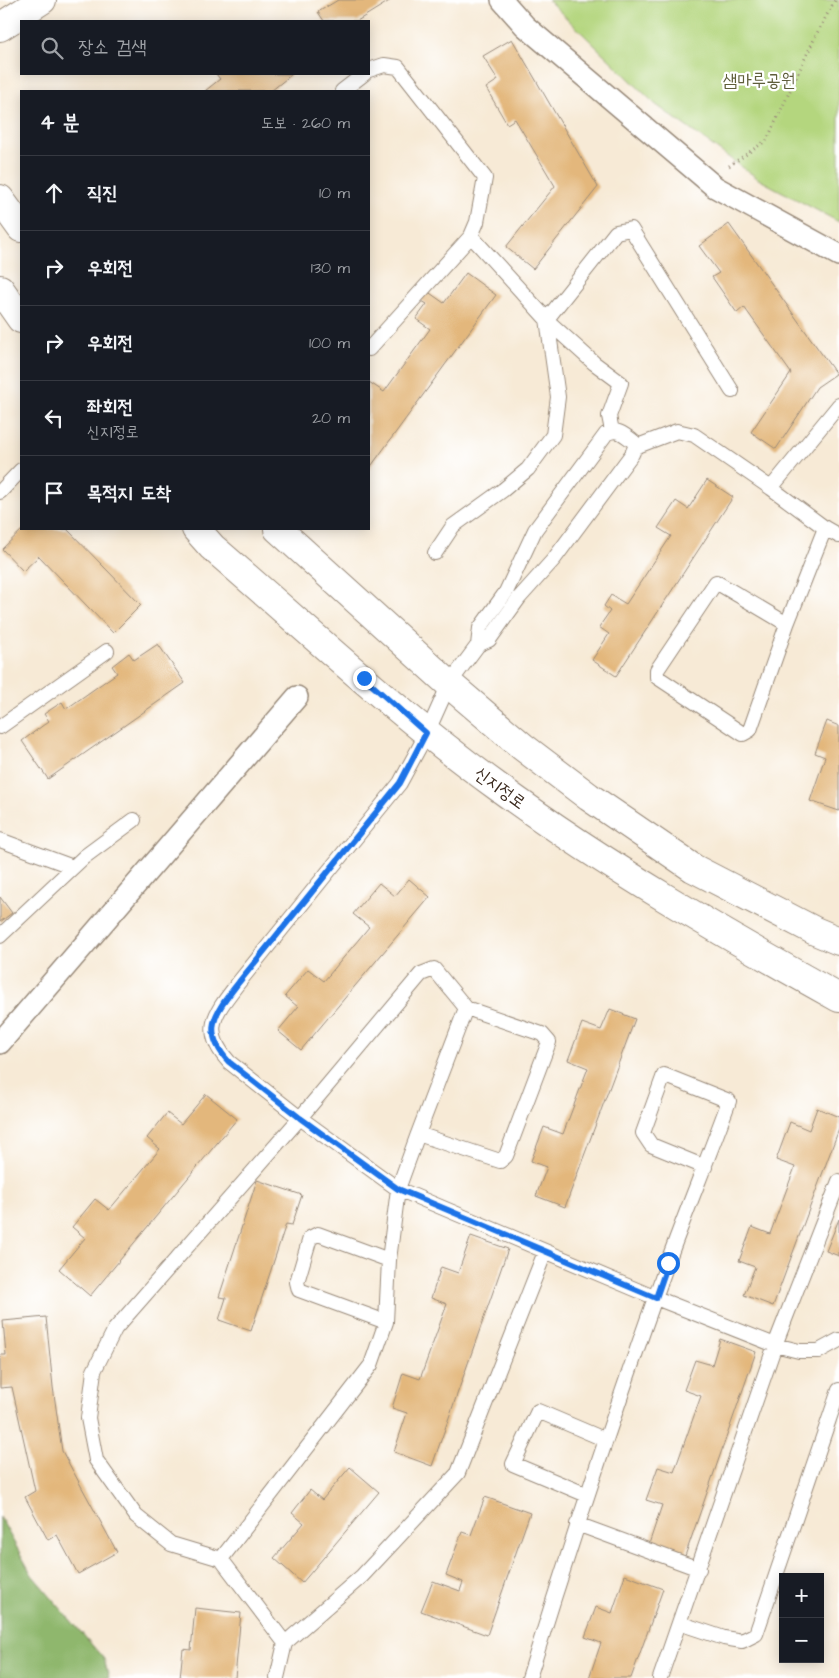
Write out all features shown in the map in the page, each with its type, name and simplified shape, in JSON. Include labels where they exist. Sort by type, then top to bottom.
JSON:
[{"type":"street","points":[[0,27],[42,0]]},
{"type":"street","points":[[502,0],[525,26],[715,187],[839,255]]},
{"type":"street","points":[[0,198],[20,227]]},
{"type":"street","points":[[0,289],[20,318]]},
{"type":"street","name":"신지정로","points":[[197,530],[212,547],[426,733],[498,788],[584,846],[725,935],[839,998]]},
{"type":"street","points":[[279,530],[449,684],[523,747],[567,780],[694,868],[815,931],[839,941]]},
{"type":"street","points":[[0,1043],[297,697]]},
{"type":"lane","points":[[370,70],[384,65],[398,67],[485,178],[477,222],[471,236],[370,348]]},
{"type":"lane","points":[[343,90],[363,75]]},
{"type":"lane","points":[[435,553],[453,526],[503,490],[528,469],[553,435],[558,397],[547,319],[616,232],[631,229],[732,391]]},
{"type":"lane","points":[[471,236],[547,319],[594,363],[621,383],[609,416],[612,431]]},
{"type":"lane","points":[[771,488],[839,405]]},
{"type":"lane","points":[[478,645],[480,628],[506,592],[535,530],[606,434],[612,431],[621,432],[634,442],[635,448],[632,454],[554,559],[519,598],[489,640],[478,645],[449,684],[400,783],[216,1012],[213,1026],[214,1039],[219,1051],[229,1062],[300,1118],[398,1189],[656,1298],[775,1345],[799,1351],[819,1350],[839,1340]]},
{"type":"lane","points":[[635,448],[677,431],[694,435],[839,536]]},
{"type":"lane","points":[[0,492],[20,471]]},
{"type":"lane","points":[[787,624],[716,582],[657,670],[657,677],[743,734],[750,730],[787,624],[825,528]]},
{"type":"lane","points":[[0,727],[107,651]]},
{"type":"lane","points":[[0,936],[73,867],[134,820]]},
{"type":"lane","points":[[0,840],[73,867]]},
{"type":"lane","points":[[285,1643],[221,1559],[171,1544],[136,1516],[96,1460],[88,1418],[94,1371],[115,1329],[300,1118],[421,974],[434,969],[466,1008],[542,1034],[549,1042],[506,1156],[500,1161],[418,1134]]},
{"type":"lane","points":[[221,1559],[371,1365],[386,1322],[389,1260],[398,1189],[466,1008]]},
{"type":"lane","points":[[529,1678],[577,1524],[606,1440],[729,1101],[664,1075],[644,1133],[651,1145],[705,1167]]},
{"type":"lane","points":[[660,1678],[775,1345],[839,1181]]},
{"type":"lane","points":[[386,1322],[300,1290],[297,1282],[310,1238],[318,1234],[389,1260]]},
{"type":"lane","points":[[278,1678],[285,1643],[362,1576],[458,1473],[545,1252]]},
{"type":"lane","points":[[679,1623],[724,1638],[742,1641],[756,1634],[839,1390]]},
{"type":"lane","points":[[588,1495],[514,1464],[538,1411],[606,1440]]},
{"type":"lane","points":[[577,1524],[699,1568]]},
{"type":"path","points":[[707,180],[767,140],[816,35],[835,0]]},
{"type":"green space","name":"샘마루공원","points":[[548,0],[839,0],[839,222],[760,180],[655,104]]},
{"type":"green space","points":[[0,1517],[32,1575],[104,1659],[109,1678],[0,1678]]},
{"type":"building","points":[[338,0],[391,0],[359,20],[323,20],[318,12]]},
{"type":"building","points":[[512,39],[598,187],[533,269],[506,247],[555,186],[515,119],[507,124],[486,88],[498,80],[483,56]]},
{"type":"building","points":[[217,75],[291,75],[272,90],[206,90],[220,79]]},
{"type":"building","points":[[729,224],[836,374],[817,387],[776,449],[751,432],[791,373],[744,307],[737,313],[712,277],[719,273],[699,246]]},
{"type":"building","points":[[466,273],[496,295],[370,468],[370,383],[384,392],[430,329],[416,319],[427,304],[420,300],[427,291],[444,303]]},
{"type":"building","points":[[707,480],[733,497],[616,676],[592,660],[609,634],[599,627],[610,611],[604,606],[611,595],[626,604],[671,536],[658,528],[676,501],[688,509]]},
{"type":"building","points":[[22,530],[68,530],[141,605],[113,633],[39,556],[23,571],[2,549]]},
{"type":"building","points":[[158,644],[185,683],[48,779],[22,741],[49,721],[44,714],[62,702],[66,709],[117,673],[112,666],[129,653],[134,660]]},
{"type":"building","points":[[827,721],[839,726],[839,811],[810,801],[825,757],[815,753]]},
{"type":"building","points":[[409,879],[430,897],[301,1050],[278,1031],[298,1007],[285,996],[308,969],[324,981],[369,927],[353,914],[379,883],[395,896]]},
{"type":"building","points":[[0,897],[12,913],[0,922]]},
{"type":"building","points":[[610,1009],[635,1019],[565,1207],[536,1196],[547,1167],[531,1161],[544,1127],[563,1134],[588,1068],[568,1060],[582,1023],[601,1030]]},
{"type":"building","points":[[206,1094],[237,1119],[90,1296],[59,1269],[85,1238],[72,1227],[95,1199],[109,1210],[160,1149],[147,1138],[167,1113],[181,1124]]},
{"type":"building","points":[[817,1108],[839,1117],[839,1129],[773,1306],[744,1295],[755,1267],[739,1261],[752,1227],[770,1234],[795,1167],[776,1160],[790,1122],[809,1130]]},
{"type":"building","points":[[257,1180],[302,1195],[292,1225],[286,1224],[251,1331],[219,1320],[226,1298],[219,1297]]},
{"type":"building","points":[[839,1219],[839,1256],[826,1251]]},
{"type":"building","points":[[471,1236],[508,1249],[432,1466],[394,1452],[407,1413],[392,1408],[403,1373],[420,1379],[447,1304],[431,1298],[441,1267],[458,1273]]},
{"type":"building","points":[[46,1317],[62,1451],[117,1552],[78,1574],[57,1535],[48,1540],[25,1497],[35,1491],[12,1387],[0,1388],[0,1355],[6,1355],[3,1321]]},
{"type":"building","points":[[720,1339],[756,1352],[685,1556],[649,1544],[662,1505],[646,1500],[658,1467],[674,1472],[701,1396],[684,1390],[695,1360],[712,1365]]},
{"type":"building","points":[[350,1467],[379,1492],[302,1583],[274,1558],[304,1523],[292,1513],[310,1490],[322,1500]]},
{"type":"building","points":[[485,1497],[530,1513],[487,1635],[421,1611],[433,1581],[460,1591],[463,1582],[446,1575],[462,1532],[471,1535]]},
{"type":"building","points":[[625,1575],[663,1589],[631,1678],[589,1678],[601,1643],[585,1637],[596,1607],[612,1613]]},
{"type":"building","points":[[195,1608],[241,1613],[235,1678],[180,1678],[183,1649],[191,1650]]},
{"type":"route","points":[[364,678],[426,733],[400,783],[216,1012],[213,1026],[214,1039],[219,1051],[229,1062],[300,1118],[398,1189],[656,1298],[668,1263]]}]
